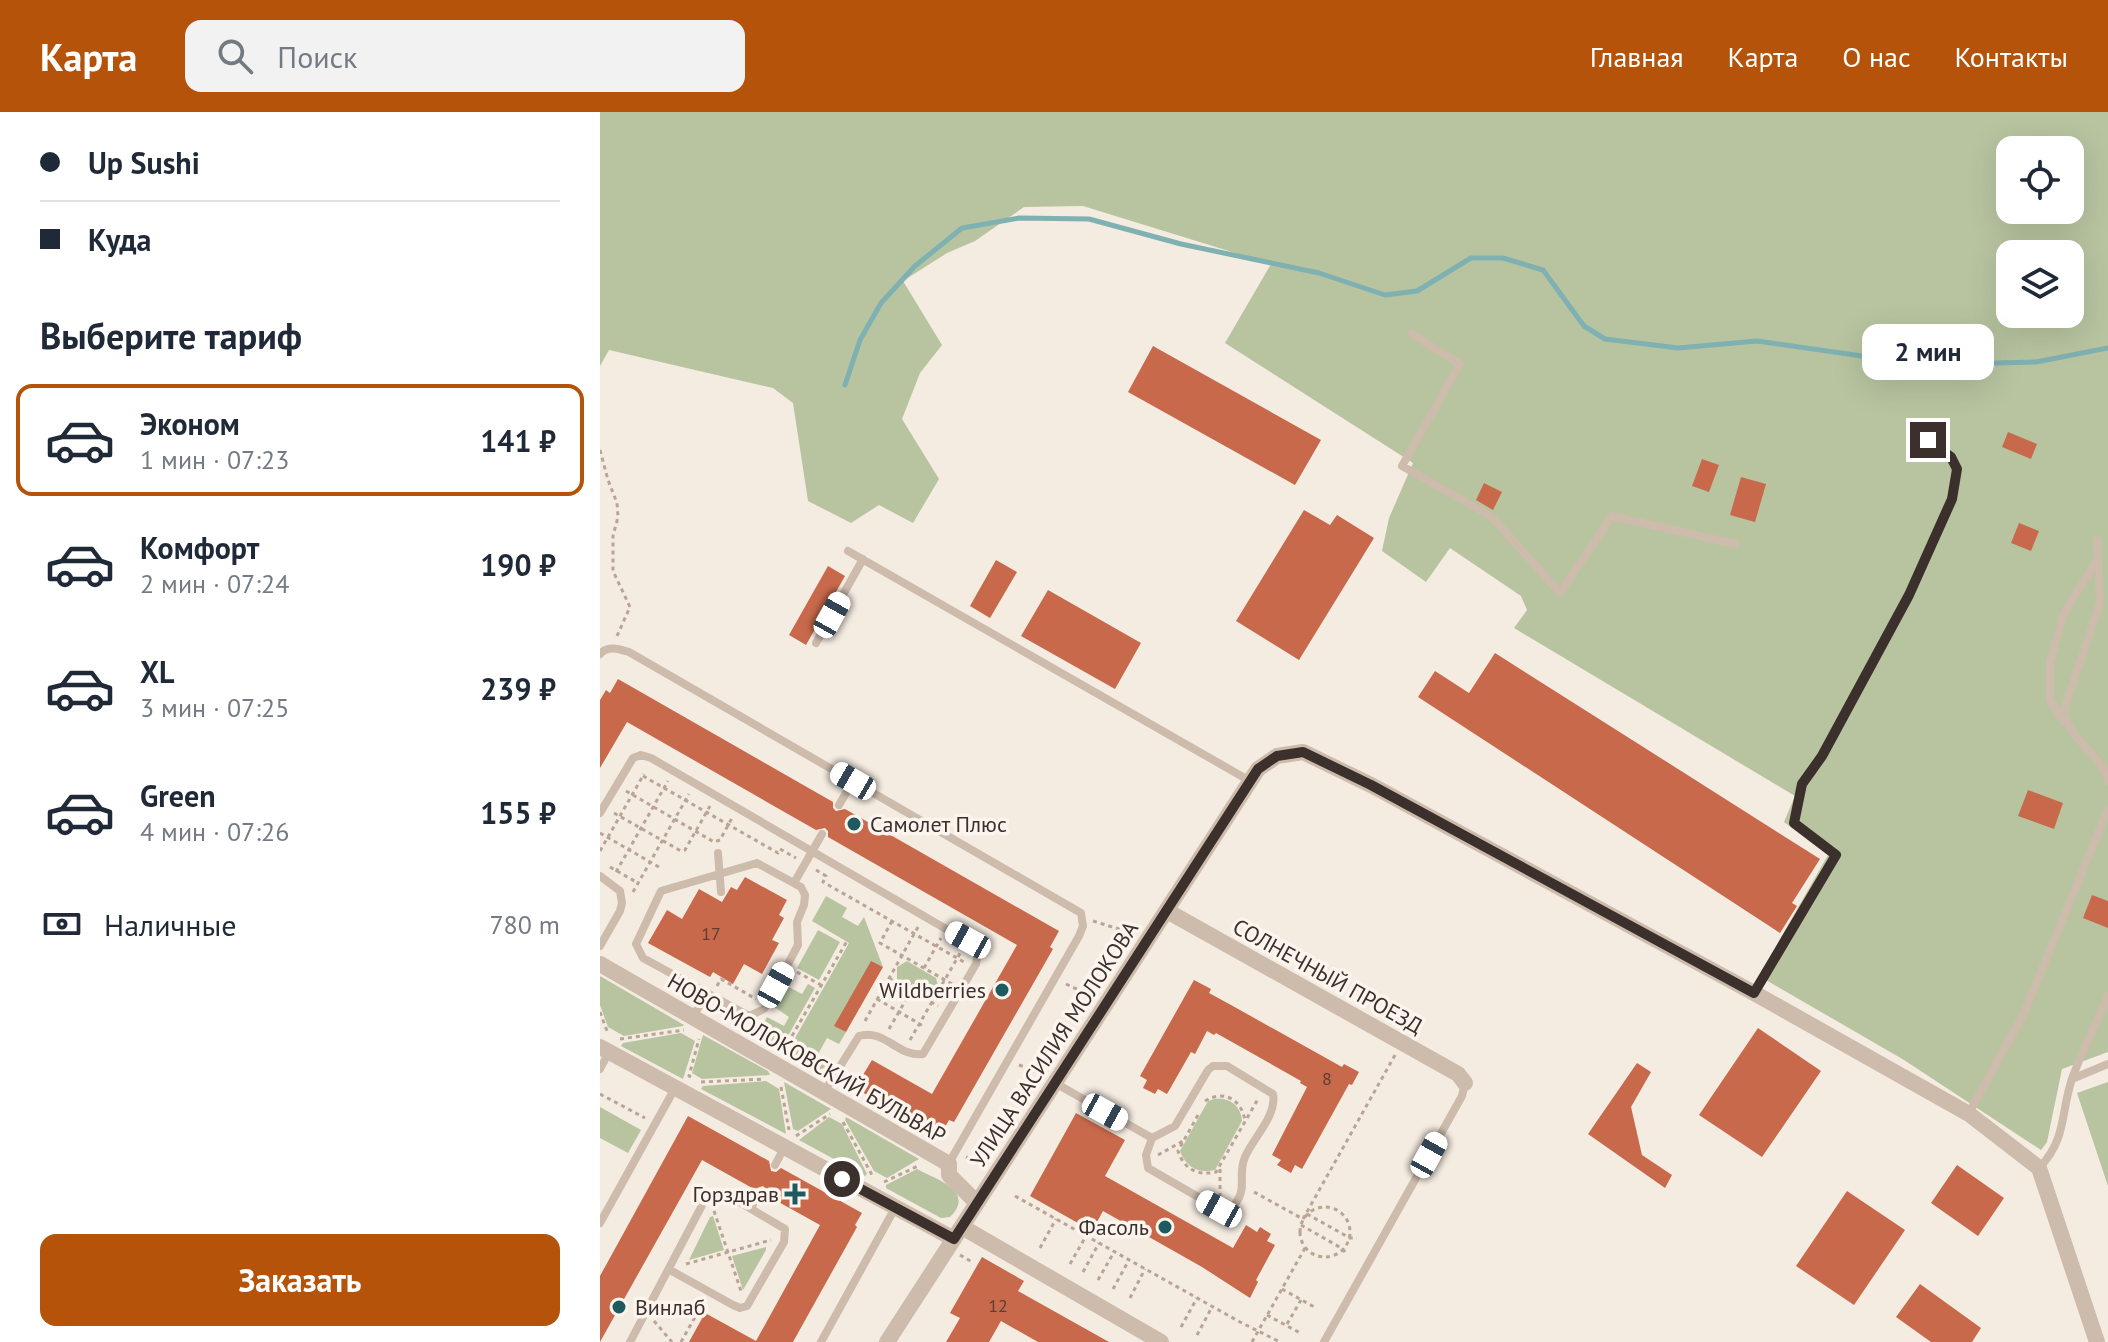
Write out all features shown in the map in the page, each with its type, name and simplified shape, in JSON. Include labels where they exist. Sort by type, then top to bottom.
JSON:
[{"type":"street","points":[[1254,775],[1277,756],[1303,752],[1371,785],[1754,993],[1969,1114],[2039,1168],[2097,1342]]},
{"type":"street","name":"УЛИЦА ВАСИЛИЯ МОЛОКОВА","points":[[887,1342],[957,1240],[977,1203],[1254,775]]},
{"type":"street","name":"СОЛНЕЧНЫЙ ПРОЕЗД","points":[[1167,911],[1458,1074],[1465,1083]]},
{"type":"street","name":"НОВО-МОЛОКОВСКИЙ БУЛЬВАР","points":[[600,964],[824,1092],[952,1158],[949,1175],[977,1203]]},
{"type":"street","points":[[604,1050],[895,1208],[1161,1342]]},
{"type":"lane","points":[[1412,334],[1460,364],[1402,466],[1492,517],[1560,593],[1612,516],[1735,544]]},
{"type":"lane","points":[[1754,993],[1836,855],[1794,823],[1802,784],[1822,756],[1909,595],[1952,499],[1957,469],[1951,457],[1928,440]]},
{"type":"lane","points":[[2066,725],[2064,710],[2100,603],[2097,540]]},
{"type":"lane","points":[[848,551],[1254,775]]},
{"type":"lane","points":[[816,643],[863,559]]},
{"type":"lane","points":[[2097,560],[2064,613],[2050,663],[2050,699],[2066,725],[2105,769],[2108,781]]},
{"type":"lane","points":[[600,654],[615,648],[629,652],[1081,913],[1083,926],[1079,936],[952,1158]]},
{"type":"lane","points":[[602,810],[633,758],[641,755],[653,759],[979,948],[979,956],[962,990],[923,1054],[915,1055],[867,1033],[859,1036],[824,1092]]},
{"type":"lane","points":[[839,805],[853,781]]},
{"type":"lane","points":[[1969,1114],[2024,1013],[2108,809]]},
{"type":"lane","points":[[794,883],[822,834]]},
{"type":"lane","points":[[718,853],[721,892]]},
{"type":"lane","points":[[757,863],[801,887],[805,895],[797,922],[798,945],[766,1004],[759,1013],[749,1016],[643,958],[637,950],[636,939],[661,891],[719,874],[757,863]]},
{"type":"lane","points":[[600,876],[620,891],[622,903],[600,946]]},
{"type":"lane","points":[[693,1018],[709,995]]},
{"type":"lane","points":[[2039,1168],[2061,1136],[2072,1079],[2108,996]]},
{"type":"lane","points":[[600,1069],[604,1050]]},
{"type":"lane","points":[[2072,1079],[2108,1064]]},
{"type":"lane","points":[[1213,1066],[1227,1066],[1264,1087],[1273,1094],[1274,1101],[1243,1160],[1243,1186],[1230,1210],[1219,1209],[1148,1168],[1146,1162],[1152,1138],[1175,1126],[1213,1066]]},
{"type":"lane","points":[[1056,1082],[1152,1138]]},
{"type":"lane","points":[[1324,1342],[1462,1096],[1465,1083]]},
{"type":"lane","points":[[600,1223],[675,1088]]},
{"type":"lane","points":[[775,1165],[785,1147]]},
{"type":"lane","points":[[751,1208],[760,1192]]},
{"type":"lane","points":[[633,1341],[670,1269],[673,1256],[708,1194],[726,1194],[785,1229],[787,1236],[752,1302],[745,1306],[733,1305],[670,1269]]},
{"type":"lane","points":[[821,1342],[895,1208]]},
{"type":"path","points":[[600,450],[617,503],[613,571],[630,607],[617,635],[615,648]]},
{"type":"path","points":[[600,851],[653,759]]},
{"type":"path","points":[[610,882],[674,771]]},
{"type":"path","points":[[622,903],[630,897],[695,783]]},
{"type":"path","points":[[616,785],[714,842],[720,840],[738,808]]},
{"type":"path","points":[[602,810],[620,816],[681,851],[685,850],[716,795]]},
{"type":"path","points":[[600,833],[659,867]]},
{"type":"path","points":[[608,866],[638,883]]},
{"type":"path","points":[[867,1033],[865,1021],[925,915]]},
{"type":"path","points":[[1082,918],[1135,934],[1140,927]]},
{"type":"path","points":[[892,921],[880,943],[962,990]]},
{"type":"path","points":[[924,968],[947,928]]},
{"type":"path","points":[[905,1051],[968,940]]},
{"type":"path","points":[[792,1036],[847,941]]},
{"type":"path","points":[[787,966],[821,985]]},
{"type":"path","points":[[889,978],[949,1012]]},
{"type":"path","points":[[1055,978],[1106,1004]]},
{"type":"path","points":[[709,995],[721,979],[766,1004]]},
{"type":"path","points":[[883,1039],[911,991]]},
{"type":"path","points":[[877,999],[936,1034]]},
{"type":"path","points":[[600,1012],[607,1031],[622,1040],[686,1030],[699,1037],[689,1076],[701,1082],[770,1079]]},
{"type":"path","points":[[1303,1219],[1322,1206],[1337,1209],[1348,1221],[1350,1238],[1336,1255],[1320,1256],[1305,1247],[1300,1234],[1301,1225],[1303,1219],[1402,1042]]},
{"type":"path","points":[[1008,1060],[1056,1082]]},
{"type":"path","points":[[775,1081],[781,1085],[791,1140],[830,1114],[843,1121],[873,1178],[883,1183],[921,1165]]},
{"type":"path","points":[[1245,1121],[1238,1103],[1226,1096],[1206,1100],[1178,1151],[1181,1159],[1192,1171],[1216,1172],[1221,1165],[1264,1087]]},
{"type":"path","points":[[600,1094],[655,1124]]},
{"type":"path","points":[[1146,1162],[1183,1141]]},
{"type":"path","points":[[952,1158],[999,1170]]},
{"type":"path","points":[[1219,1209],[1221,1165]]},
{"type":"path","points":[[1243,1186],[1303,1219]]},
{"type":"path","points":[[708,1194],[745,1306]]},
{"type":"path","points":[[1015,1196],[1280,1342]]},
{"type":"path","points":[[1307,1214],[1350,1238],[1357,1238]]},
{"type":"path","points":[[1040,1248],[1056,1219]]},
{"type":"path","points":[[1301,1225],[1343,1249],[1346,1254]]},
{"type":"path","points":[[670,1269],[787,1236]]},
{"type":"path","points":[[1070,1264],[1086,1236]]},
{"type":"path","points":[[957,1240],[972,1262]]},
{"type":"path","points":[[1083,1272],[1099,1243]]},
{"type":"path","points":[[1252,1342],[1305,1247]]},
{"type":"path","points":[[1098,1280],[1114,1252]]},
{"type":"path","points":[[1113,1289],[1129,1260]]},
{"type":"path","points":[[1130,1298],[1145,1269]]},
{"type":"path","points":[[1282,1289],[1316,1308]]},
{"type":"path","points":[[681,1342],[709,1292]]},
{"type":"path","points":[[1181,1327],[1197,1298]]},
{"type":"path","points":[[1287,1326],[1301,1300]]},
{"type":"path","points":[[1197,1335],[1212,1307]]},
{"type":"path","points":[[646,1312],[672,1342]]},
{"type":"path","points":[[1267,1315],[1302,1334]]},
{"type":"green space","points":[[600,112],[2108,112],[2108,1052],[2062,1069],[2047,1142],[2041,1150],[1904,1060],[1759,976],[1828,855],[1784,822],[1795,796],[1514,628],[1527,610],[1521,596],[1450,548],[1426,582],[1382,551],[1389,518],[1413,463],[1225,343],[1271,264],[1083,206],[1024,207],[975,241],[947,253],[903,281],[942,345],[920,373],[902,419],[939,479],[913,523],[879,505],[851,523],[808,501],[793,403],[773,388],[609,350],[600,366]]},
{"type":"green space","points":[[826,896],[847,908],[842,917],[858,926],[864,917],[883,967],[871,962],[835,1026],[846,1032],[839,1044],[827,1038],[817,1056],[828,1063],[816,1071],[786,1054],[849,943],[812,921]]},
{"type":"green space","points":[[818,930],[840,942],[819,980],[797,968]]},
{"type":"green space","points":[[907,961],[936,978],[938,986],[934,993],[926,996],[897,979],[897,967]]},
{"type":"green space","points":[[600,976],[684,1025],[624,1036],[608,1027],[600,1005]]},
{"type":"green space","points":[[808,984],[815,988],[780,1050],[756,1037],[767,1017],[784,1026],[789,1017],[773,1006],[785,985],[802,994]]},
{"type":"green space","points":[[681,1033],[695,1041],[683,1079],[621,1046],[623,1043]]},
{"type":"green space","points":[[703,1035],[768,1071],[770,1075],[702,1079],[692,1073]]},
{"type":"green space","points":[[766,1081],[779,1089],[786,1134],[701,1089],[703,1086]]},
{"type":"green space","points":[[784,1082],[831,1109],[798,1131],[793,1129]]},
{"type":"green space","points":[[2108,1082],[2108,1186],[2077,1093]]},
{"type":"green space","points":[[1214,1099],[1233,1103],[1242,1121],[1215,1170],[1203,1171],[1189,1165],[1180,1151],[1208,1101]]},
{"type":"green space","points":[[600,1107],[641,1130],[628,1153],[600,1138]]},
{"type":"green space","points":[[829,1117],[842,1124],[867,1174],[865,1176],[799,1140]]},
{"type":"green space","points":[[846,1117],[919,1159],[887,1178],[874,1171]]},
{"type":"green space","points":[[917,1169],[943,1182],[956,1193],[959,1200],[957,1208],[950,1217],[941,1218],[886,1188],[886,1185]]},
{"type":"green space","points":[[713,1216],[724,1250],[689,1260],[710,1217]]},
{"type":"green space","points":[[766,1247],[766,1250],[743,1290],[732,1256]]},
{"type":"building","points":[[1153,346],[1321,440],[1295,485],[1128,392]]},
{"type":"building","points":[[2008,432],[2037,444],[2031,459],[2002,447]]},
{"type":"building","points":[[1702,459],[1719,465],[1709,492],[1692,486]]},
{"type":"building","points":[[1741,477],[1766,484],[1755,522],[1730,515]]},
{"type":"building","points":[[1484,483],[1502,492],[1493,510],[1476,500]]},
{"type":"building","points":[[1304,510],[1330,525],[1337,515],[1374,538],[1299,660],[1236,621]]},
{"type":"building","points":[[2019,523],[2039,531],[2031,551],[2011,543]]},
{"type":"building","points":[[996,560],[1017,572],[990,618],[970,606]]},
{"type":"building","points":[[828,566],[845,576],[806,645],[789,635]]},
{"type":"building","points":[[1048,590],[1141,643],[1115,689],[1021,636]]},
{"type":"building","points":[[1495,653],[1820,859],[1792,903],[1797,906],[1780,933],[1418,697],[1435,671],[1469,693]]},
{"type":"building","points":[[618,679],[833,802],[836,811],[845,809],[1059,931],[1050,947],[1053,949],[954,1122],[949,1120],[941,1134],[928,1126],[926,1129],[855,1088],[872,1060],[932,1094],[1017,945],[828,837],[825,828],[816,830],[627,722],[600,768],[600,700],[606,690],[610,693]]},
{"type":"building","points":[[2028,790],[2063,803],[2054,829],[2018,816]]},
{"type":"building","points":[[745,877],[787,900],[779,915],[784,918],[772,940],[779,943],[762,974],[744,964],[733,984],[713,972],[710,977],[648,943],[667,910],[682,919],[699,889],[722,902],[731,887],[737,890]]},
{"type":"building","points":[[2092,895],[2108,901],[2108,928],[2083,918]]},
{"type":"building","points":[[871,961],[883,967],[846,1032],[834,1026]]},
{"type":"building","points":[[1194,980],[1211,989],[1209,993],[1342,1067],[1344,1064],[1359,1072],[1352,1085],[1349,1084],[1302,1169],[1295,1165],[1291,1173],[1277,1165],[1281,1160],[1272,1155],[1307,1087],[1216,1033],[1207,1031],[1167,1094],[1158,1089],[1155,1094],[1143,1088],[1147,1080],[1140,1076]]},
{"type":"building","points":[[1758,1028],[1821,1071],[1762,1157],[1699,1115]]},
{"type":"building","points":[[1637,1063],[1651,1072],[1631,1107],[1642,1155],[1672,1175],[1665,1188],[1588,1134]]},
{"type":"building","points":[[1076,1113],[1125,1140],[1105,1176],[1233,1248],[1246,1225],[1257,1232],[1260,1227],[1271,1234],[1267,1241],[1275,1245],[1250,1298],[1103,1211],[1092,1231],[1030,1196]]},
{"type":"building","points":[[688,1116],[769,1161],[771,1171],[781,1168],[862,1213],[793,1342],[689,1342],[705,1313],[756,1341],[820,1225],[766,1195],[763,1186],[754,1189],[702,1160],[600,1342],[600,1276]]},
{"type":"building","points":[[1957,1165],[2004,1198],[1978,1236],[1931,1203]]},
{"type":"building","points":[[1847,1191],[1905,1230],[1854,1305],[1796,1266]]},
{"type":"building","points":[[982,1257],[1024,1281],[1018,1291],[1109,1342],[1038,1342],[1001,1321],[989,1342],[946,1342],[960,1318],[950,1313]]},
{"type":"building","points":[[1920,1284],[1981,1328],[1972,1342],[1931,1342],[1896,1317]]},
{"type":"waterway","points":[[845,385],[860,340],[881,303],[915,266],[962,228],[1019,218],[1089,219],[1181,244],[1319,273],[1385,295],[1417,291],[1471,258],[1503,258],[1543,270],[1584,326],[1605,339],[1678,348],[1757,341],[1925,365],[2036,362],[2108,348]]},
{"type":"place","name":"Самолет Плюс","points":[[854,824]]},
{"type":"place","name":"Wildberries","points":[[1002,990]]},
{"type":"place","name":"Горздрав","points":[[795,1194]]},
{"type":"place","name":"Фасоль","points":[[1165,1227]]},
{"type":"place","name":"Винлаб","points":[[619,1307]]},
{"type":"route","points":[[842,1179],[954,1239],[1258,769],[1277,756],[1303,752],[1371,785],[1754,993],[1836,855],[1794,823],[1802,784],[1822,756],[1909,595],[1952,499],[1957,469],[1951,457],[1928,440]]}]
